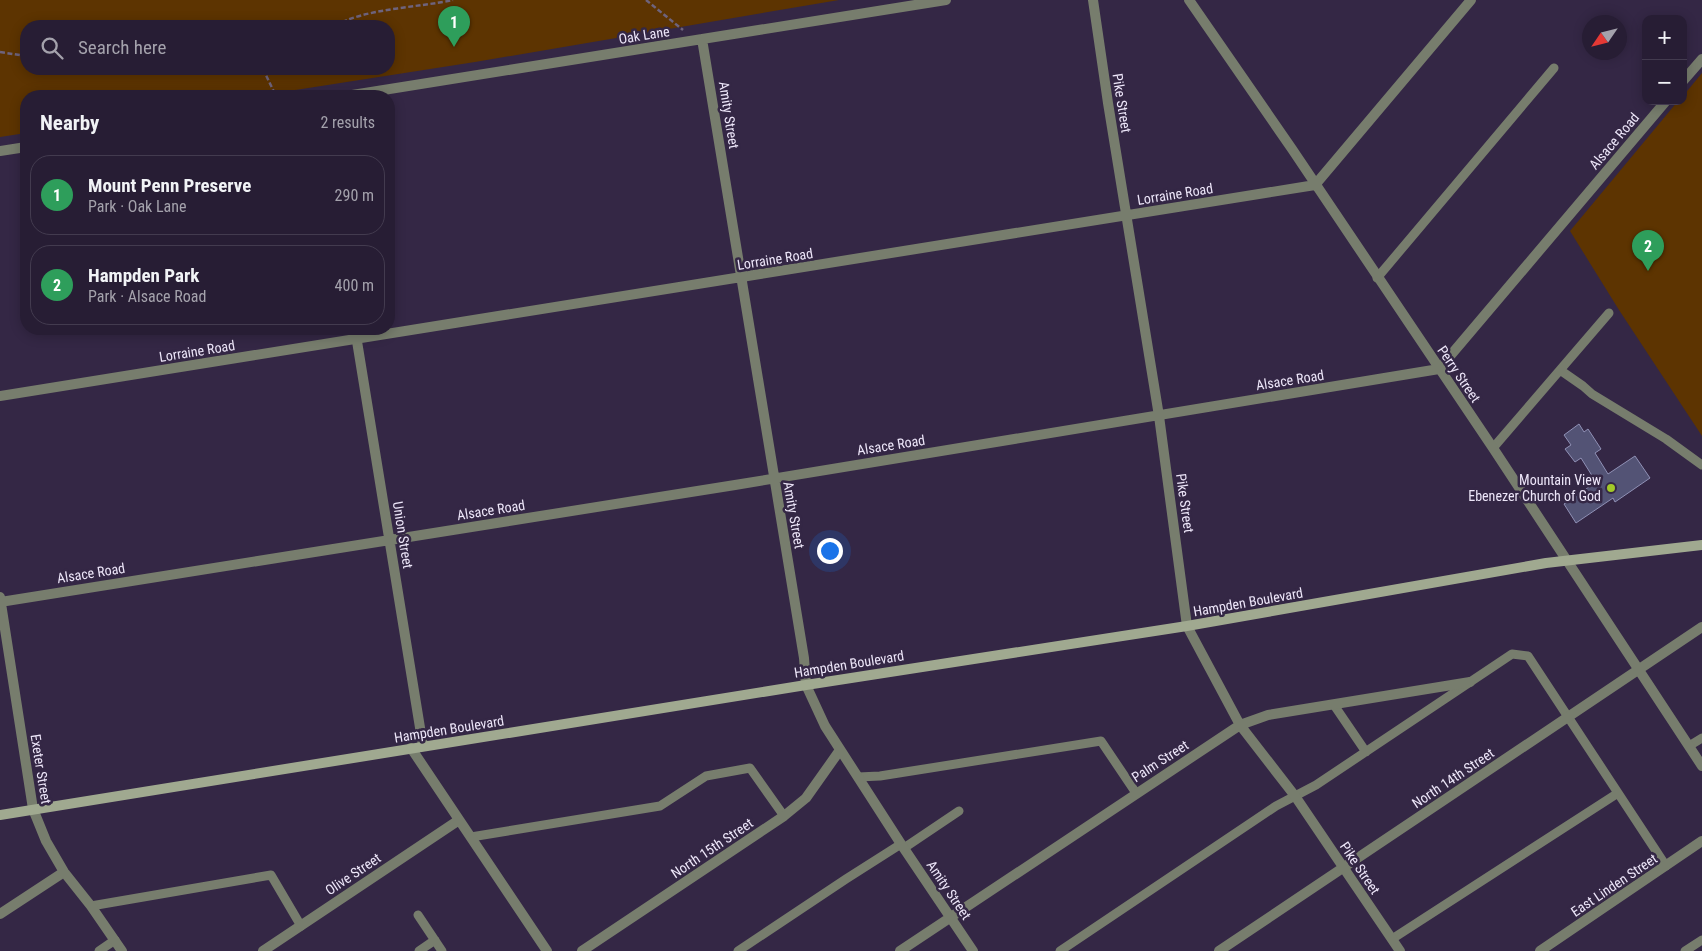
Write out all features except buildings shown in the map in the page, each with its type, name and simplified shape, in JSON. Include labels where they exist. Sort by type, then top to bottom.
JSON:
[{"type":"main road","name":"Hampden Boulevard","points":[[0,815],[806,684],[1187,626],[1567,560],[1702,545]]},
{"type":"street","name":"Oak Lane","points":[[384,90],[946,0]]},
{"type":"street","name":"Pike Street","points":[[1093,0],[1159,416],[1187,626],[1240,725],[1296,796],[1400,951]]},
{"type":"street","name":"Perry Street","points":[[1189,0],[1493,448],[1702,766]]},
{"type":"street","points":[[1315,185],[1471,0]]},
{"type":"street","name":"Amity Street","points":[[697,40],[742,278],[804,658],[806,684],[825,726],[840,750],[973,951]]},
{"type":"street","points":[[1687,76],[1702,59]]},
{"type":"street","name":"Alsace Road","points":[[0,600],[390,540],[1439,369],[1663,105]]},
{"type":"street","points":[[0,151],[20,148]]},
{"type":"street","name":"Lorraine Road","points":[[395,328],[742,278],[1315,185]]},
{"type":"street","name":"Lorraine Road","points":[[0,396],[350,335]]},
{"type":"street","name":"Union Street","points":[[356,335],[424,746]]},
{"type":"street","name":"Exeter Street","points":[[0,600],[33,809],[46,841],[64,872],[91,906],[122,951]]},
{"type":"street","name":"North 14th Street","points":[[1218,951],[1702,627]]},
{"type":"street","name":"Palm Street","points":[[900,951],[1240,725],[1268,715],[1470,682]]},
{"type":"street","points":[[411,748],[547,951]]},
{"type":"street","name":"North 15th Street","points":[[582,951],[784,816],[806,798],[840,750]]},
{"type":"street","name":"Olive Street","points":[[262,951],[459,820]]},
{"type":"street","name":"East Linden Street","points":[[1540,951],[1702,841]]},
{"type":"street","points":[[0,914],[64,872]]},
{"type":"lane","points":[[1377,278],[1554,68]]},
{"type":"lane","points":[[1493,448],[1609,313]]},
{"type":"lane","points":[[1560,370],[1592,394],[1660,434],[1702,465]]},
{"type":"lane","points":[[1060,951],[1276,806],[1316,785],[1512,654],[1528,656],[1666,866]]},
{"type":"lane","points":[[1334,705],[1366,752]]},
{"type":"lane","points":[[1689,746],[1702,738]]},
{"type":"lane","points":[[858,777],[880,776],[1101,741],[1136,793]]},
{"type":"lane","points":[[471,837],[660,806],[706,776],[750,768],[784,816]]},
{"type":"lane","points":[[1392,939],[1618,793]]},
{"type":"lane","points":[[738,951],[846,879],[959,811]]},
{"type":"lane","points":[[91,906],[271,875],[301,926]]},
{"type":"lane","points":[[418,915],[442,951]]},
{"type":"lane","points":[[99,951],[115,940]]},
{"type":"lane","points":[[419,951],[435,940]]},
{"type":"lane","points":[[1685,951],[1702,940]]},
{"type":"path","points":[[348,20],[453,0]]},
{"type":"path","points":[[646,0],[697,40]]},
{"type":"path","points":[[0,52],[20,55]]},
{"type":"path","points":[[266,75],[273,90]]},
{"type":"shaded area","points":[[0,0],[839,0],[395,74],[395,20],[20,20],[20,75],[392,75],[295,90],[20,90],[20,134],[0,137]]},
{"type":"shaded area","points":[[1702,73],[1702,436],[1619,310],[1570,231],[1675,105],[1687,105],[1687,91]]},
{"type":"place","name":"Mount Penn Preserve","points":[[454,47]]},
{"type":"place","name":"Hampden Park","points":[[1648,271]]},
{"type":"place","name":"Mountain View Ebenezer Church of God","points":[[1611,488]]}]
